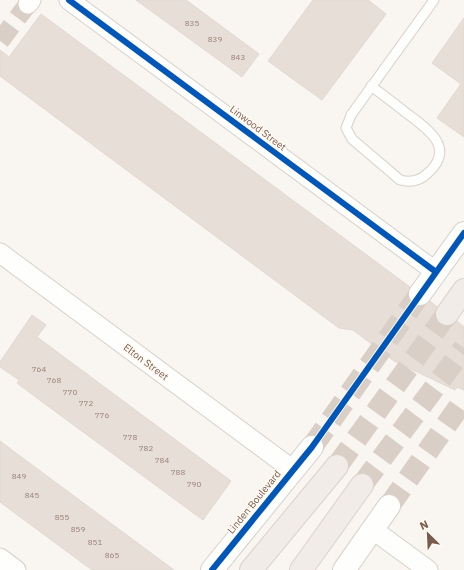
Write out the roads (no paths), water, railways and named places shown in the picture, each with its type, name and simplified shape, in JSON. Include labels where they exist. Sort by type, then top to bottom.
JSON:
[{"type":"highway","points":[[447,314],[464,290]]},
{"type":"highway","points":[[252,567],[337,466]]},
{"type":"highway","points":[[301,570],[362,485]]},
{"type":"street","name":"Linwood Street","points":[[69,0],[436,272]]},
{"type":"street","points":[[420,294],[464,233]]},
{"type":"street","name":"Elton Street","points":[[0,253],[293,470]]},
{"type":"street","name":"Linden Boulevard","points":[[212,570],[312,447]]},
{"type":"street","points":[[344,570],[389,506]]},
{"type":"street","points":[[372,529],[428,570]]},
{"type":"street","points":[[0,558],[16,570]]},
{"type":"lane","points":[[371,86],[430,130],[440,154],[438,160],[429,173],[421,179],[412,182],[400,180],[352,139],[346,128],[351,115],[371,86],[434,0]]},
{"type":"tunnel","points":[[0,41],[28,4]]},
{"type":"tunnel","points":[[312,447],[420,294]]},
{"type":"tunnel","points":[[337,466],[447,314]]},
{"type":"tunnel","points":[[362,485],[464,348]]},
{"type":"tunnel","points":[[389,506],[464,400]]}]
